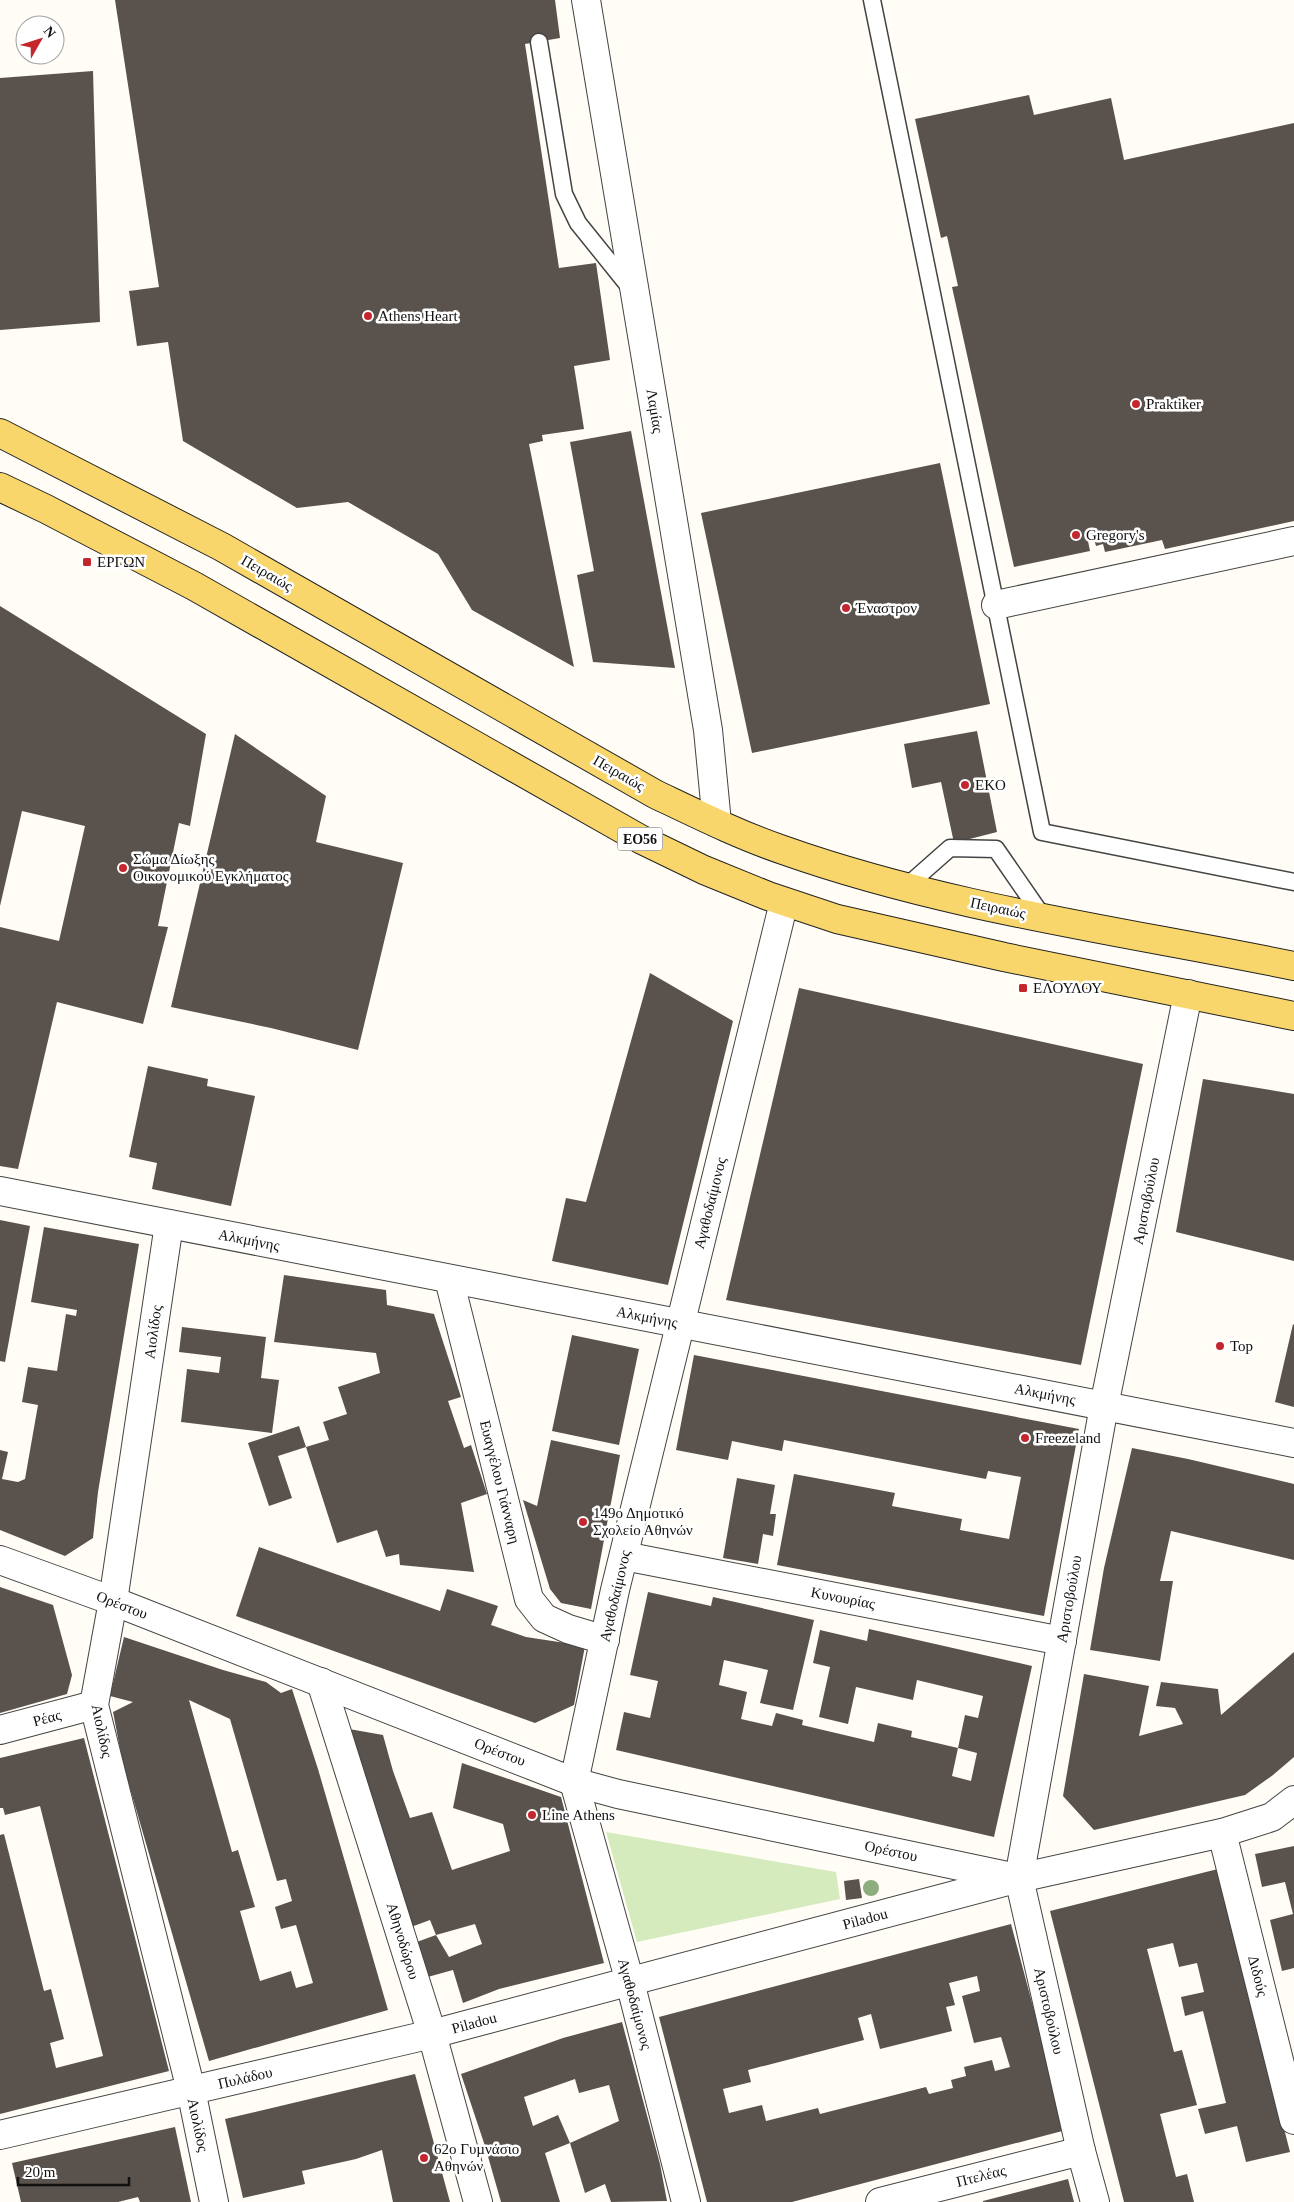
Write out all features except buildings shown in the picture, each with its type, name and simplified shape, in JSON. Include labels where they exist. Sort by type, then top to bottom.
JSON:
[{"type":"main road","name":"Πειραιώς","points":[[0,432],[222,547],[655,794],[717,823],[790,853],[850,872],[1043,917],[1294,966]]},
{"type":"main road","name":"ΕΟ56","points":[[0,487],[46,508],[194,586],[642,840],[704,870],[784,902],[838,919],[926,940],[1294,1016]]},
{"type":"street","name":"Λαμίας","points":[[586,0],[708,730],[717,823]]},
{"type":"street","points":[[996,605],[1294,541]]},
{"type":"street","name":"Αγαθοδαίμονος","points":[[686,2202],[630,1982],[574,1782],[624,1556],[784,902]]},
{"type":"street","name":"Αριστοβούλου","points":[[1095,2202],[1081,2150],[1018,1878],[1104,1406],[1188,994]]},
{"type":"street","name":"Αλκμήνης","points":[[0,1191],[1294,1443]]},
{"type":"street","name":"Αιολίδος","points":[[169,1224],[113,1601],[94,1704],[191,2090],[214,2202]]},
{"type":"street","name":"Ευαγγέλου Γιάνναρη","points":[[449,1279],[529,1599],[544,1618],[568,1629],[605,1640]]},
{"type":"street","name":"Κυνουρίας","points":[[624,1556],[1062,1641]]},
{"type":"street","name":"Ορέστου","points":[[0,1560],[113,1601],[574,1782],[628,1796],[1018,1878]]},
{"type":"street","name":"Αθηνοδώρου","points":[[322,1682],[432,2034],[478,2202]]},
{"type":"street","name":"Ρέας","points":[[0,1730],[94,1704]]},
{"type":"street","name":"Piladou","points":[[432,2034],[1018,1878],[1222,1832],[1272,1817],[1294,1800]]},
{"type":"street","name":"Διδούς","points":[[1222,1832],[1294,2120]]},
{"type":"street","name":"Πυλάδου","points":[[0,2135],[432,2034]]},
{"type":"street","name":"Πτελέας","points":[[880,2202],[1081,2150]]},
{"type":"lane","points":[[872,0],[1042,832],[1294,882]]},
{"type":"lane","points":[[539,42],[564,194],[578,223],[635,294]]},
{"type":"lane","points":[[907,886],[950,848],[996,849],[1043,917]]},
{"type":"green space","points":[[606,1832],[836,1872],[840,1899],[637,1942]]},
{"type":"place","name":"Athens Heart","points":[[368,316]]},
{"type":"place","name":"Praktiker","points":[[1136,404]]},
{"type":"place","name":"Gregory's","points":[[1076,535]]},
{"type":"place","name":"ΕΡΓΩΝ","points":[[87,562]]},
{"type":"place","name":"Έναστρον","points":[[846,608]]},
{"type":"place","name":"EKO","points":[[965,785]]},
{"type":"place","name":"Σώμα Δίωξης Οικονομικού Εγκλήματος","points":[[123,868]]},
{"type":"place","name":"ΕΛΟΥΛΟΥ","points":[[1023,988]]},
{"type":"place","name":"Top","points":[[1220,1346]]},
{"type":"place","name":"Freezeland","points":[[1025,1438]]},
{"type":"place","name":"149ο Δημοτικό Σχολείο Αθηνών","points":[[583,1522]]},
{"type":"place","name":"Line Athens","points":[[532,1815]]},
{"type":"place","name":"62ο Γυµνάσιο Αθηνών","points":[[424,2158]]}]
